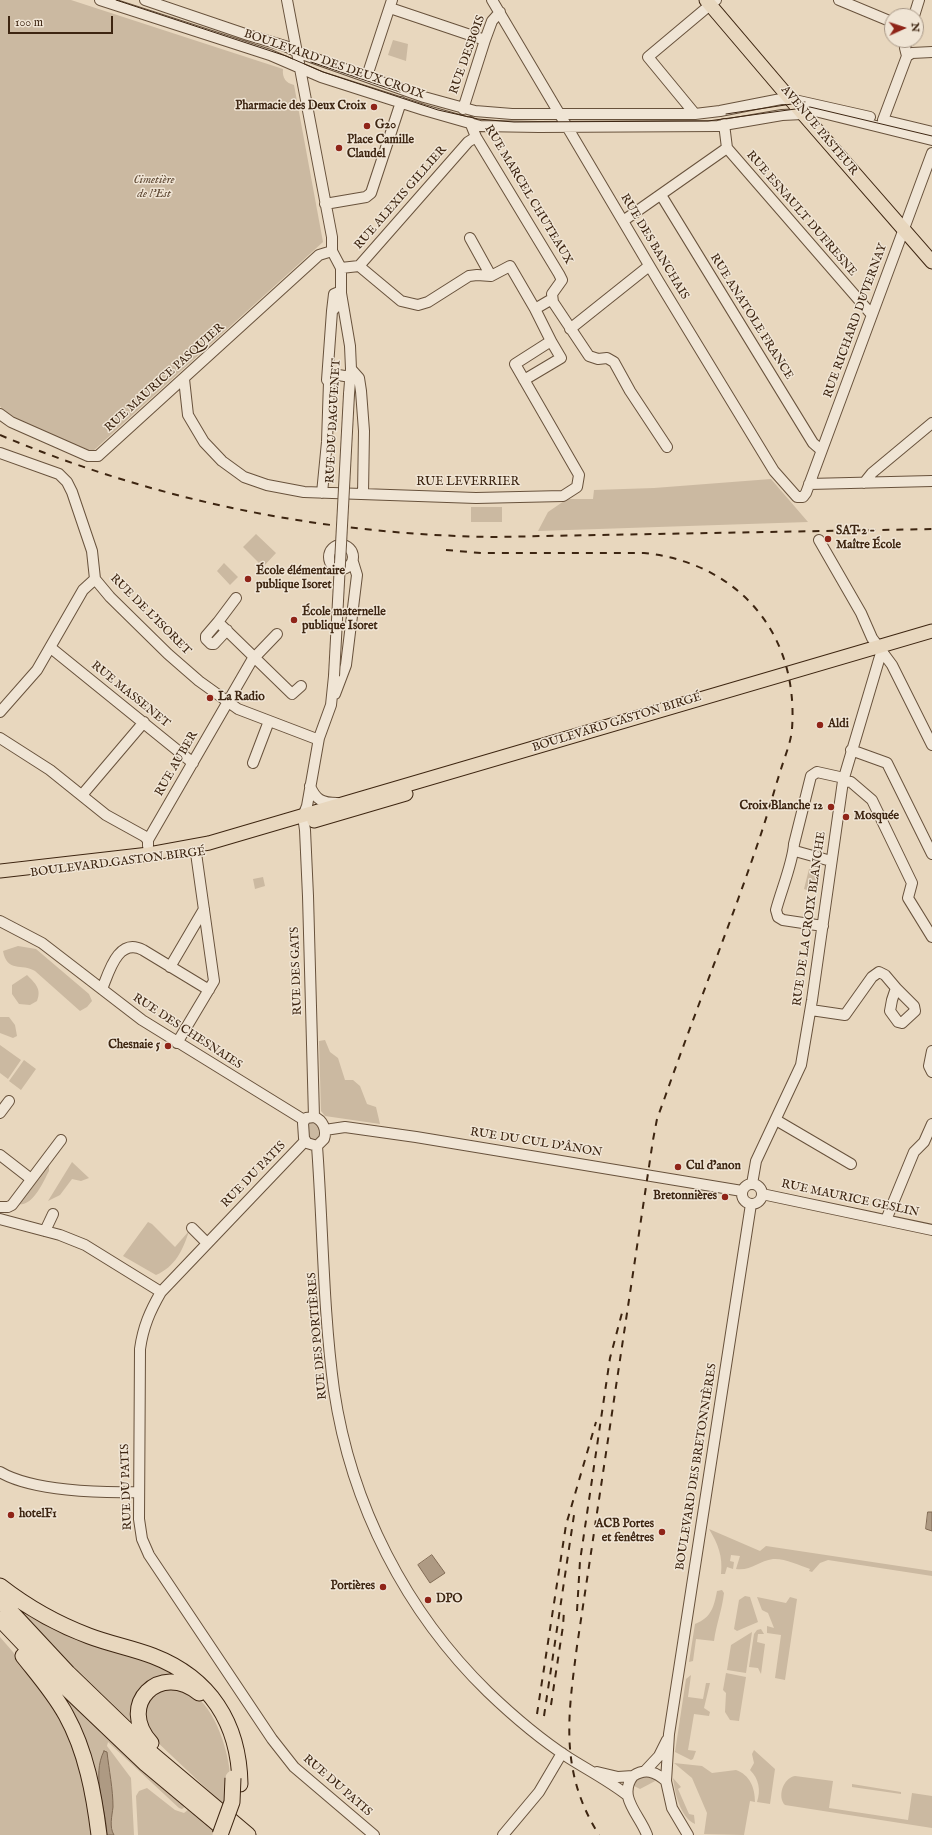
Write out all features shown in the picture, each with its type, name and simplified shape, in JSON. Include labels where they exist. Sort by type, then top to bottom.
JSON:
[{"type":"highway","points":[[0,1586],[41,1614],[89,1636],[152,1656],[180,1669],[212,1696],[227,1722],[236,1745],[239,1759],[237,1781],[238,1802],[227,1835]]},
{"type":"highway","points":[[0,1600],[68,1673],[161,1762],[248,1835]]},
{"type":"highway","points":[[0,1619],[60,1682],[129,1747],[231,1835]]},
{"type":"highway","points":[[0,1629],[42,1679],[66,1715],[86,1763],[99,1835]]},
{"type":"highway","points":[[161,1762],[155,1748],[144,1736],[140,1728],[137,1718],[138,1708],[143,1697],[151,1689],[167,1682],[178,1682],[190,1686],[204,1697],[220,1721],[231,1752],[237,1781],[232,1802],[220,1835]]},
{"type":"main road","name":"AVENUE PASTEUR","points":[[711,2],[790,99],[804,108],[903,230],[932,262]]},
{"type":"main road","name":"BOULEVARD GASTON BIRGÉ","points":[[0,878],[196,850],[304,820],[879,650],[932,631]]},
{"type":"main road","name":"BOULEVARD GASTON BIRGÉ","points":[[304,820],[340,803],[879,650],[932,640]]},
{"type":"main road","name":"BOULEVARD GASTON BIRGÉ","points":[[0,871],[196,850]]},
{"type":"street","name":"BOULEVARD DES DEUX CROIX","points":[[100,0],[270,55],[299,60],[367,76],[463,109],[512,114],[695,114],[720,111],[781,99],[790,99]]},
{"type":"street","name":"BOULEVARD DES DEUX CROIX","points":[[145,0],[240,33],[285,46],[299,60],[321,77],[480,126],[718,126],[782,115],[804,108],[932,140]]},
{"type":"street","name":"RUE DU DAGUENET","points":[[288,0],[332,237],[332,251],[341,268],[341,291],[350,346],[351,373],[334,676],[331,704],[319,738],[304,820]]},
{"type":"street","name":"RUE DES BANCHAIS","points":[[492,0],[649,266],[774,471],[795,496],[802,497]]},
{"type":"street","points":[[839,0],[884,19]]},
{"type":"street","points":[[695,114],[648,57],[711,2]]},
{"type":"street","points":[[367,76],[391,4],[485,40]]},
{"type":"street","name":"RUE DESBOIS","points":[[463,109],[492,21],[500,12]]},
{"type":"street","points":[[883,120],[907,56],[905,48]]},
{"type":"street","points":[[907,56],[912,53],[932,52]]},
{"type":"street","points":[[325,204],[366,197],[371,193],[401,102]]},
{"type":"street","points":[[804,108],[883,120],[932,132]]},
{"type":"street","name":"RUE MARCEL CHUTEAUX","points":[[470,122],[476,138],[560,274],[562,280],[553,292],[552,299]]},
{"type":"street","points":[[623,221],[727,148],[724,124]]},
{"type":"street","name":"RUE ALEXIS GILLIER","points":[[341,268],[359,266],[468,142],[476,138]]},
{"type":"street","name":"RUE ESNAULT DUFRESNE","points":[[727,148],[872,316]]},
{"type":"street","name":"RUE RICHARD DUVERNAY","points":[[802,497],[809,484],[822,450],[932,153]]},
{"type":"street","name":"RUE ANATOLE FRANCE","points":[[661,195],[813,443],[822,450]]},
{"type":"street","points":[[470,238],[491,276]]},
{"type":"street","name":"RUE MAURICE PASQUIER","points":[[0,414],[10,422],[88,456],[98,456],[319,255],[332,251]]},
{"type":"street","points":[[359,266],[402,301],[410,304],[423,304],[469,276],[491,276],[510,266],[561,358],[524,380],[515,364],[551,341]]},
{"type":"street","points":[[570,328],[649,266]]},
{"type":"street","points":[[330,382],[327,380],[334,294],[341,291]]},
{"type":"street","points":[[535,309],[552,299],[591,358],[607,358],[614,362],[630,390],[667,447]]},
{"type":"street","points":[[332,311],[337,306],[343,305]]},
{"type":"street","points":[[322,493],[327,442],[330,382],[331,378],[338,375],[351,373],[359,378],[361,391],[364,431],[363,494]]},
{"type":"street","name":"RUE LEVERRIER","points":[[184,379],[188,415],[204,442],[222,461],[244,477],[304,492],[476,498],[563,496],[574,489],[579,483],[578,471],[524,380]]},
{"type":"street","points":[[864,483],[872,473],[932,423]]},
{"type":"street","name":"RUE DE L'ISORET","points":[[0,453],[59,474],[67,482],[72,492],[92,551],[96,579],[110,597],[168,654],[199,681],[238,709],[319,738]]},
{"type":"street","points":[[809,484],[932,481]]},
{"type":"street","points":[[819,540],[861,613],[879,650],[892,665],[931,742]]},
{"type":"street","points":[[331,704],[346,665],[357,575],[352,562]]},
{"type":"street","points":[[0,712],[36,670],[51,648],[83,590],[96,579]]},
{"type":"street","points":[[227,630],[214,644],[206,640],[206,636],[236,598]]},
{"type":"street","points":[[218,622],[292,694],[301,686]]},
{"type":"street","name":"RUE AUBER","points":[[148,840],[254,657],[277,634]]},
{"type":"street","name":"RUE MASSENET","points":[[51,648],[193,763]]},
{"type":"street","name":"RUE DE LA CROIX BLANCHE","points":[[752,1184],[756,1160],[801,1065],[811,1010],[843,780],[879,650]]},
{"type":"street","points":[[253,763],[268,721]]},
{"type":"street","points":[[82,795],[144,722]]},
{"type":"street","points":[[0,738],[50,770],[106,815],[148,840],[149,854]]},
{"type":"street","points":[[851,750],[887,763],[932,854]]},
{"type":"street","points":[[823,926],[783,920],[777,915],[776,910],[795,851],[794,844],[813,774],[819,772],[854,785],[872,800],[912,883],[908,898],[932,937]]},
{"type":"street","points":[[310,786],[320,801],[326,803],[340,803]]},
{"type":"street","name":"RUE DES GATS","points":[[304,820],[309,1118]]},
{"type":"street","points":[[178,1043],[214,981],[196,850]]},
{"type":"street","points":[[795,851],[831,861]]},
{"type":"street","points":[[170,967],[204,909]]},
{"type":"street","name":"RUE DES CHESNAIES","points":[[0,921],[42,943],[142,1020],[178,1043],[309,1118]]},
{"type":"street","points":[[102,989],[114,961],[120,952],[126,948],[139,948],[209,990]]},
{"type":"street","points":[[811,1010],[845,1015],[872,977],[879,972],[885,975],[896,988]]},
{"type":"street","points":[[932,1051],[930,1066],[932,1072]]},
{"type":"street","points":[[0,1113],[9,1101]]},
{"type":"street","points":[[309,1118],[319,1119],[325,1130],[324,1139],[317,1146],[310,1145],[305,1141],[302,1127],[309,1118]]},
{"type":"street","points":[[776,1120],[851,1164]]},
{"type":"street","points":[[886,1220],[914,1152],[928,1144],[932,1124]]},
{"type":"street","name":"RUE DU CUL D'ÂNON","points":[[325,1130],[345,1127],[416,1137],[715,1185],[742,1191]]},
{"type":"street","points":[[0,1207],[8,1207],[12,1205],[61,1140]]},
{"type":"street","name":"RUE DU PATIS","points":[[305,1141],[161,1292],[146,1319],[141,1343],[138,1492],[139,1526],[149,1555],[272,1739],[294,1767],[374,1835]]},
{"type":"street","name":"RUE DES PORTIÈRES","points":[[317,1146],[332,1375],[342,1431],[364,1504],[397,1574],[440,1638],[489,1693],[526,1725],[562,1753],[588,1768],[626,1795]]},
{"type":"street","points":[[0,1155],[31,1179]]},
{"type":"street","points":[[752,1184],[760,1188],[762,1194],[758,1201],[751,1204],[744,1200],[742,1191],[745,1187],[752,1184]]},
{"type":"street","name":"RUE MAURICE GESLIN","points":[[762,1194],[932,1230]]},
{"type":"street","name":"BOULEVARD DES BRETONNIÈRES","points":[[688,1835],[672,1808],[666,1780],[669,1734],[751,1204]]},
{"type":"street","points":[[45,1232],[53,1214]]},
{"type":"street","points":[[0,1219],[60,1235],[85,1245],[161,1292]]},
{"type":"street","points":[[192,1228],[207,1243]]},
{"type":"street","points":[[0,1472],[13,1480],[47,1486],[94,1492],[138,1492]]},
{"type":"street","name":"BOULEVARD DES BRETONNIÈRES","points":[[645,1771],[659,1756],[669,1734]]},
{"type":"street","points":[[503,1835],[539,1792],[562,1753]]},
{"type":"street","name":"RUE DES PORTIÈRES","points":[[588,1768],[613,1776],[633,1776]]},
{"type":"street","points":[[646,1835],[642,1822],[626,1795],[628,1785],[633,1776],[645,1771],[655,1772],[666,1780]]},
{"type":"green space","name":"Cimetière de l'Est","points":[[0,0],[71,0],[283,69],[285,80],[294,85],[323,242],[93,451],[89,452],[5,414],[0,406]]},
{"type":"green space","points":[[393,40],[408,44],[406,61],[388,55]]},
{"type":"green space","points":[[771,479],[808,522],[538,531],[548,512],[567,499],[593,499],[594,490],[654,488]]},
{"type":"green space","points":[[471,507],[502,507],[502,522],[471,522]]},
{"type":"green space","points":[[256,534],[276,553],[263,567],[243,547]]},
{"type":"green space","points":[[224,563],[238,577],[230,585],[217,571]]},
{"type":"green space","points":[[809,869],[818,871],[813,892],[804,889]]},
{"type":"green space","points":[[263,877],[265,886],[255,889],[253,879]]},
{"type":"green space","points":[[18,946],[36,949],[89,994],[92,1001],[87,1007],[80,1011],[35,971],[11,965],[5,958],[3,951]]},
{"type":"green space","points":[[27,975],[37,986],[39,993],[37,1001],[30,1005],[19,1004],[12,994],[12,985]]},
{"type":"green space","points":[[0,1017],[9,1017],[15,1025],[17,1036],[13,1038],[0,1033]]},
{"type":"green space","points":[[325,1040],[330,1052],[338,1058],[345,1080],[353,1080],[360,1086],[367,1104],[376,1107],[380,1124],[325,1116],[321,1111],[319,1041]]},
{"type":"green space","points":[[0,1045],[21,1060],[8,1079],[0,1073]]},
{"type":"green space","points":[[24,1060],[36,1069],[21,1090],[9,1081]]},
{"type":"green space","points":[[311,1121],[317,1123],[321,1132],[321,1137],[317,1141],[308,1136],[308,1123]]},
{"type":"green space","points":[[72,1162],[89,1178],[81,1181],[72,1179],[60,1195],[48,1201]]},
{"type":"green space","points":[[47,1165],[49,1166],[49,1171],[37,1193],[27,1202],[16,1204]]},
{"type":"green space","points":[[148,1222],[152,1224],[175,1247],[189,1231],[181,1251],[173,1263],[163,1272],[156,1275],[123,1256]]},
{"type":"green space","points":[[709,1529],[760,1551],[766,1546],[932,1571],[932,1576],[828,1560],[820,1563],[812,1572],[809,1571],[810,1569],[777,1559],[768,1560],[746,1569],[736,1569],[740,1556],[731,1555],[730,1561],[734,1562],[733,1569],[727,1567],[725,1574],[721,1574],[719,1550]]},
{"type":"green space","points":[[722,1590],[724,1593],[714,1641],[696,1639],[693,1661],[689,1662],[695,1624],[705,1619],[713,1607],[717,1591]]},
{"type":"green space","points":[[745,1596],[750,1597],[758,1622],[737,1631],[734,1629],[739,1600]]},
{"type":"green space","points":[[757,1597],[786,1603],[790,1597],[797,1599],[785,1680],[775,1678],[781,1635],[767,1633],[767,1626],[774,1628],[768,1613],[762,1610]]},
{"type":"green space","points":[[14,1602],[150,1658],[182,1675],[156,1681],[135,1728],[68,1663],[16,1607]]},
{"type":"green space","points":[[761,1629],[764,1634],[758,1634],[757,1642],[765,1644],[761,1674],[758,1668],[749,1667],[754,1634],[757,1630]]},
{"type":"green space","points":[[752,1632],[746,1673],[727,1670],[731,1645]]},
{"type":"green space","points":[[0,1637],[46,1693],[73,1740],[84,1776],[93,1835],[0,1835]]},
{"type":"green space","points":[[726,1673],[746,1677],[739,1721],[730,1720],[725,1712],[726,1693],[723,1690]]},
{"type":"green space","points":[[691,1675],[688,1697],[703,1699],[706,1683],[710,1683],[704,1708],[710,1712],[709,1716],[694,1714],[688,1750],[696,1751],[693,1759],[691,1760],[675,1752],[686,1679]]},
{"type":"green space","points":[[52,1684],[186,1806],[182,1809],[179,1808],[108,1742],[107,1746],[131,1778],[134,1835],[102,1835]]},
{"type":"green space","points":[[168,1687],[192,1694],[208,1709],[214,1720],[220,1733],[230,1771],[227,1808],[154,1739],[143,1719],[147,1700]]},
{"type":"green space","points":[[754,1750],[775,1769],[770,1804],[757,1802],[759,1789],[757,1781],[750,1770],[754,1763],[752,1754]]},
{"type":"green space","points":[[674,1763],[702,1766],[712,1773],[736,1770],[745,1775],[753,1787],[755,1802],[750,1801],[744,1835],[704,1834],[707,1813],[692,1778]]},
{"type":"green space","points":[[644,1775],[659,1779],[640,1789],[632,1785],[636,1779]]},
{"type":"green space","points":[[795,1776],[833,1781],[829,1808],[908,1820],[912,1793],[932,1796],[932,1828],[785,1805],[781,1793],[782,1788],[787,1780]]},
{"type":"green space","points":[[673,1778],[681,1787],[678,1789],[689,1814],[694,1815],[695,1824],[686,1816],[679,1804]]},
{"type":"green space","points":[[852,1784],[901,1792],[901,1794],[852,1787]]},
{"type":"green space","points":[[147,1788],[175,1810],[184,1813],[189,1809],[217,1833],[216,1835],[138,1835],[136,1796],[139,1791]]},
{"type":"shaded area","points":[[928,1512],[932,1512],[932,1531],[926,1529]]},
{"type":"shaded area","points":[[432,1555],[445,1573],[430,1583],[418,1565]]},
{"type":"shaded area","points":[[104,1751],[107,1752],[112,1786],[113,1807],[111,1825],[114,1835],[107,1835],[100,1792],[99,1771],[100,1761]]},
{"type":"tram line","points":[[116,0],[286,56],[323,72],[438,110],[478,119],[514,122],[708,121],[810,107],[932,136]]},
{"type":"tram line","points":[[311,62],[400,92]]},
{"type":"tram line","points":[[726,114],[805,102]]},
{"type":"railway","points":[[0,435],[59,458],[119,478],[179,495],[240,510],[302,521],[364,529],[491,537],[932,529]]},
{"type":"railway","points":[[446,550],[481,553],[644,553],[678,560],[708,571],[734,588],[756,609],[773,634],[785,663],[792,695],[792,729],[788,749],[778,777],[764,826],[657,1119],[653,1140],[577,1646],[569,1720],[572,1766],[577,1788],[586,1811],[599,1835]]},
{"type":"railway","points":[[577,1611],[580,1561],[610,1358],[622,1313]]},
{"type":"railway","points":[[537,1714],[566,1525],[596,1422]]},
{"type":"railway","points":[[544,1716],[574,1515]]},
{"type":"railway","points":[[551,1705],[564,1611]]},
{"type":"place","name":"Pharmacie des Deux Croix","points":[[374,107]]},
{"type":"place","name":"G20","points":[[367,126]]},
{"type":"place","name":"Place Camille Claudel","points":[[339,148]]},
{"type":"place","name":"SAT 2 - Maître École","points":[[828,539]]},
{"type":"place","name":"École élémentaire publique Isoret","points":[[248,579]]},
{"type":"place","name":"École maternelle publique Isoret","points":[[294,620]]},
{"type":"place","name":"La Radio","points":[[210,698]]},
{"type":"place","name":"Aldi","points":[[820,725]]},
{"type":"place","name":"Croix Blanche 12","points":[[831,807]]},
{"type":"place","name":"Mosquée","points":[[846,817]]},
{"type":"place","name":"Chesnaie 5","points":[[168,1046]]},
{"type":"place","name":"Cul d’anon","points":[[678,1167]]},
{"type":"place","name":"Bretonnières","points":[[725,1197]]},
{"type":"place","name":"hotelF1","points":[[11,1515]]},
{"type":"place","name":"ACB Portes et fenêtres","points":[[662,1532]]},
{"type":"place","name":"Portières","points":[[383,1587]]},
{"type":"place","name":"DPO","points":[[428,1600]]}]
